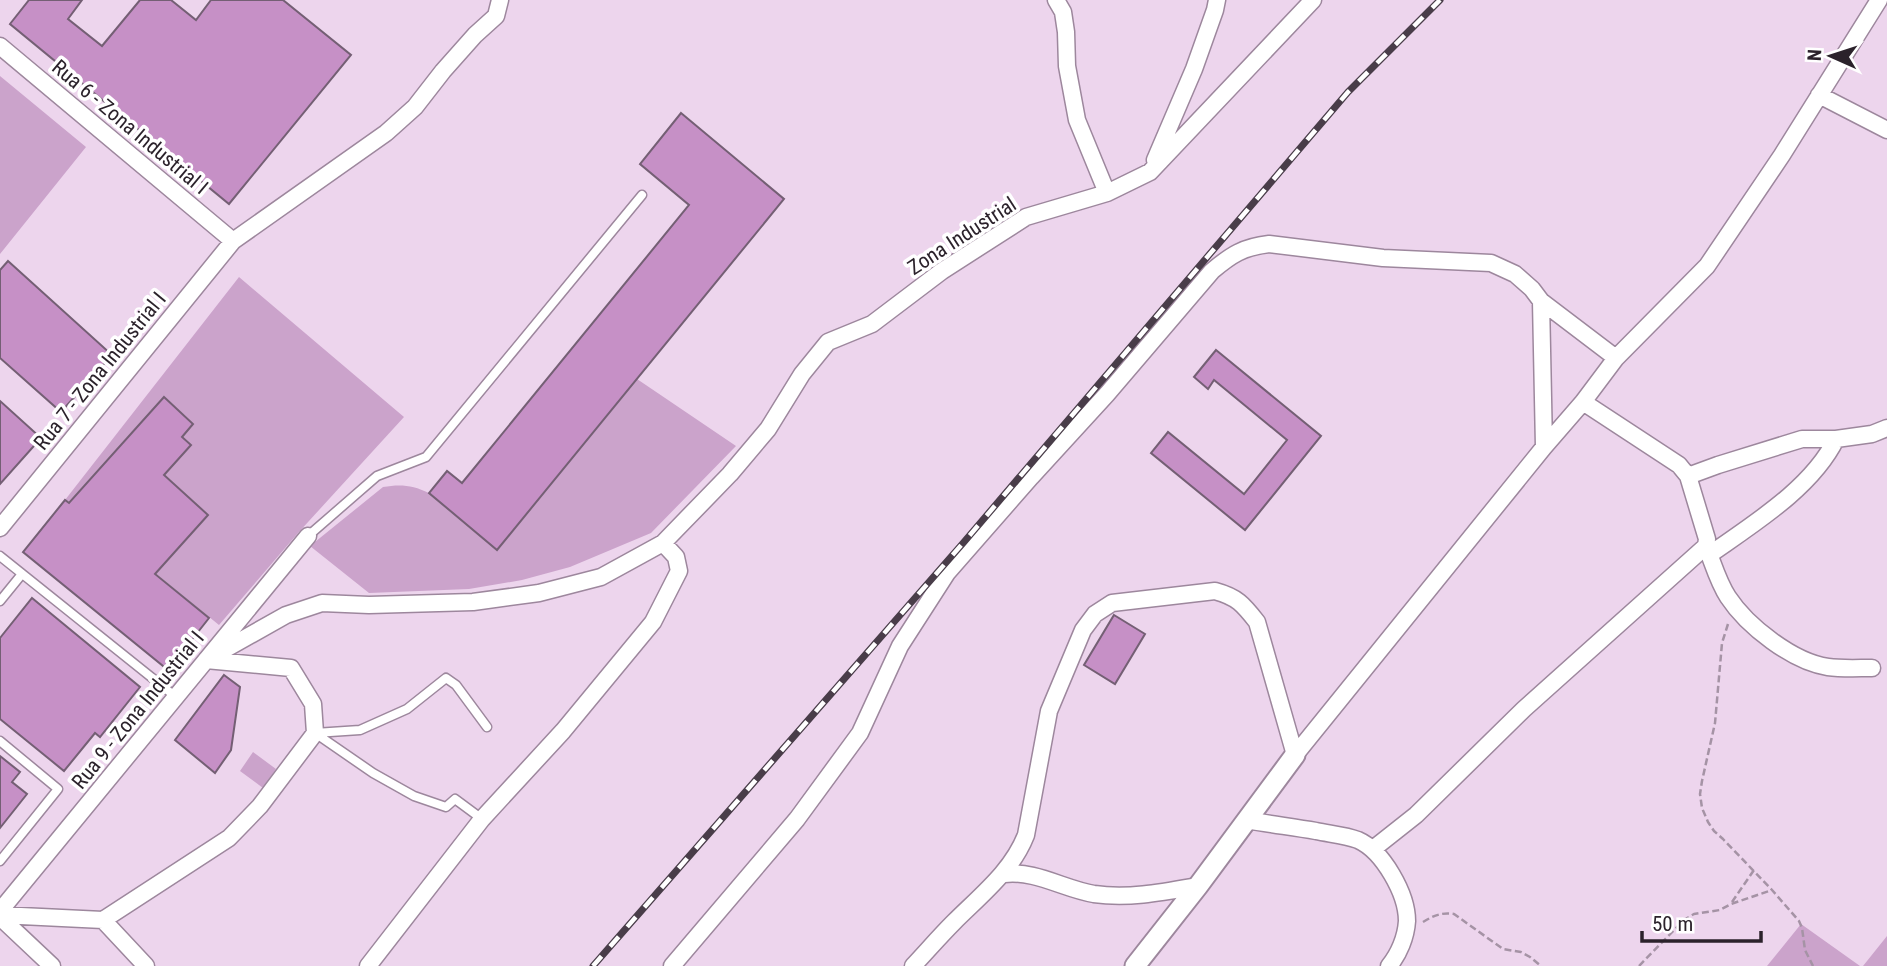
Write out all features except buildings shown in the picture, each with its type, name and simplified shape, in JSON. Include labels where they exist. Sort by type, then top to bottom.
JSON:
[{"type":"street","name":"Rua 7 - Zona Industrial I","points":[[2,520],[233,241],[386,134],[415,107],[474,35],[496,16],[500,0]]},
{"type":"street","points":[[1056,0],[1063,12],[1067,66],[1077,120],[1107,193]]},
{"type":"street","points":[[1150,172],[1194,69],[1217,0]]},
{"type":"street","name":"Zona Industrial","points":[[206,660],[286,615],[322,603],[369,605],[473,602],[539,593],[601,577],[663,543],[730,474],[768,429],[803,374],[828,342],[872,324],[942,271],[1026,217],[1107,193],[1150,172],[1313,0]]},
{"type":"street","points":[[1135,966],[1295,755],[1616,358],[1707,266],[1782,155],[1879,0]]},
{"type":"street","name":"Rua 6 - Zona Industrial I","points":[[0,46],[233,241]]},
{"type":"street","points":[[1819,95],[1887,130]]},
{"type":"street","points":[[672,966],[797,819],[860,733],[900,646],[947,573],[1107,394],[1212,271],[1231,255],[1252,246],[1269,244],[1383,258],[1491,263],[1514,274],[1532,289],[1541,301],[1616,358]]},
{"type":"street","points":[[1541,301],[1544,447]]},
{"type":"street","points":[[1583,402],[1679,465],[1688,476],[1707,539],[1708,551],[1726,594],[1756,628],[1788,653],[1828,667],[1872,668]]},
{"type":"street","points":[[1688,476],[1802,439],[1836,439],[1872,434],[1887,428]]},
{"type":"street","points":[[1373,849],[1416,815],[1524,709],[1708,551],[1769,513],[1815,470],[1836,439]]},
{"type":"street","name":"Rua 9 - Zona Industrial I","points":[[0,915],[308,536]]},
{"type":"street","points":[[368,966],[482,819],[563,731],[653,622],[679,570],[676,557],[663,543]]},
{"type":"street","points":[[913,966],[1004,874],[1022,846],[1049,711],[1083,630],[1095,614],[1112,603],[1215,591],[1230,595],[1244,604],[1257,622],[1295,755]]},
{"type":"street","points":[[0,915],[103,920],[229,838],[260,806],[315,733],[313,704],[291,668],[206,660]]},
{"type":"street","points":[[1246,820],[1342,836],[1359,840],[1373,849],[1390,871],[1404,900],[1407,921],[1403,942],[1389,966]]},
{"type":"street","points":[[1004,874],[1028,874],[1060,886],[1106,895],[1141,895],[1198,886]]},
{"type":"street","points":[[0,915],[52,966]]},
{"type":"street","points":[[103,920],[146,966]]},
{"type":"lane","points":[[308,536],[377,475],[426,457],[642,195]]},
{"type":"lane","points":[[0,556],[176,697]]},
{"type":"lane","points":[[0,601],[22,574]]},
{"type":"lane","points":[[315,733],[360,730],[407,709],[446,678],[456,685],[487,727]]},
{"type":"lane","points":[[315,733],[373,773],[414,796],[446,807],[455,799],[482,819]]},
{"type":"lane","points":[[0,741],[58,789],[0,861]]},
{"type":"path","points":[[1733,604],[1722,643],[1715,723],[1700,794],[1702,808],[1714,831],[1754,870],[1801,924],[1805,950],[1812,966]]},
{"type":"path","points":[[1731,904],[1754,870]]},
{"type":"path","points":[[1639,966],[1684,920],[1694,914],[1720,910],[1772,890]]},
{"type":"path","points":[[1405,932],[1437,914],[1454,914],[1503,949],[1521,952],[1541,966]]},
{"type":"shaded area","points":[[0,76],[86,147],[0,254]]},
{"type":"shaded area","points":[[239,277],[404,417],[298,533],[219,625],[65,500]]},
{"type":"shaded area","points":[[637,379],[736,446],[651,533],[570,567],[522,580],[469,589],[369,593],[310,546],[383,487],[401,485],[429,493],[497,550]]},
{"type":"shaded area","points":[[253,752],[276,769],[263,788],[240,771]]},
{"type":"shaded area","points":[[1801,924],[1860,966],[1767,966]]},
{"type":"shaded area","points":[[1887,936],[1887,966],[1863,966]]},
{"type":"railway","points":[[593,966],[964,542],[1348,92],[1440,0]]}]
